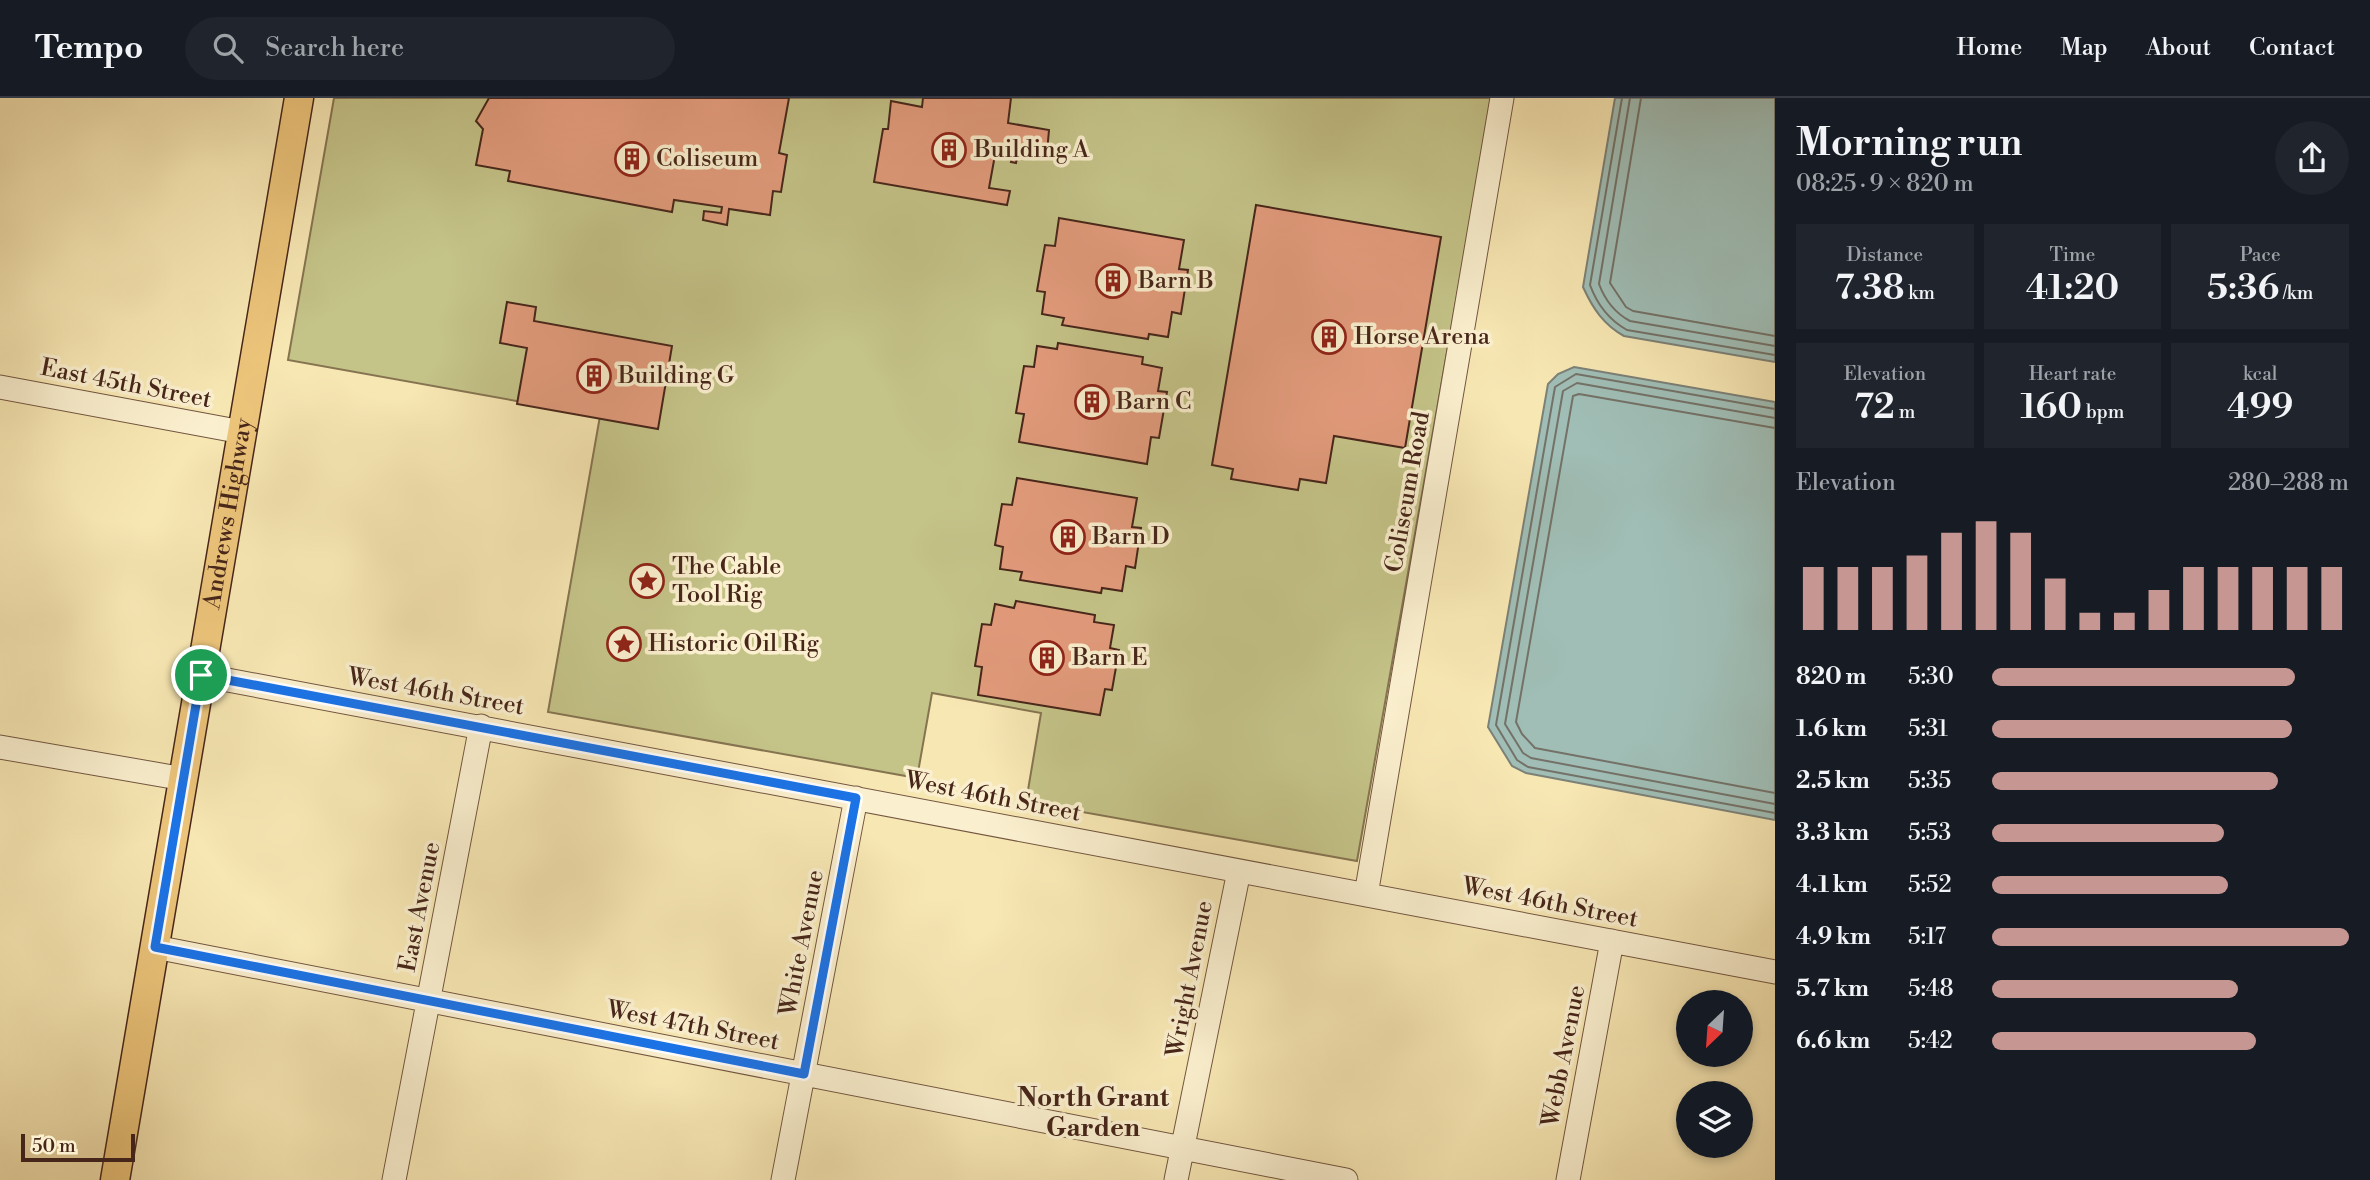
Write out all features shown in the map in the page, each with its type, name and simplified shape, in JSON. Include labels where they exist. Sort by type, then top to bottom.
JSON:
[{"type":"main road","name":"Andrews Highway","points":[[116,1180],[299,98]]},
{"type":"street","name":"Coliseum Road","points":[[1366,894],[1502,98]]},
{"type":"street","name":"East 45th Street","points":[[0,387],[242,432]]},
{"type":"street","name":"West 46th Street","points":[[201,675],[1775,972]]},
{"type":"street","name":"East Avenue","points":[[394,1180],[481,726]]},
{"type":"street","points":[[0,747],[184,779]]},
{"type":"street","name":"White Avenue","points":[[783,1180],[856,798]]},
{"type":"street","name":"Wright Avenue","points":[[1176,1180],[1239,870]]},
{"type":"street","name":"Webb Avenue","points":[[1568,1180],[1612,941]]},
{"type":"street","name":"West 47th Street","points":[[155,947],[1346,1180]]},
{"type":"shaded area","points":[[334,98],[1492,98],[1357,861],[1026,802],[1041,713],[932,693],[917,778],[548,712],[600,416],[288,360]]},
{"type":"water","points":[[1615,98],[1775,98],[1775,362],[1624,336],[1600,316],[1591,302],[1583,287]]},
{"type":"water","points":[[1574,367],[1775,402],[1775,820],[1526,773],[1512,766],[1488,727],[1548,384],[1558,374]]},
{"type":"building","name":"Coliseum","points":[[489,98],[789,98],[779,153],[787,155],[781,192],[773,191],[770,215],[729,209],[727,225],[703,220],[704,211],[721,213],[722,207],[674,200],[672,212],[508,181],[510,171],[476,165],[483,129],[476,121]]},
{"type":"building","name":"Building A","points":[[923,98],[1011,98],[1008,123],[1049,130],[1047,152],[1019,148],[1016,163],[1011,162],[1012,158],[995,155],[989,188],[1010,191],[1007,205],[874,182],[883,129],[888,129],[891,101],[922,107]]},
{"type":"building","name":"Horse Arena","points":[[1256,205],[1441,237],[1405,448],[1334,436],[1326,483],[1300,479],[1298,490],[1231,479],[1233,469],[1212,465]]},
{"type":"building","name":"Barn B","points":[[1059,218],[1184,240],[1179,269],[1188,270],[1181,314],[1172,312],[1168,337],[1149,334],[1148,339],[1062,325],[1064,318],[1042,314],[1045,292],[1037,291],[1045,245],[1055,246]]},
{"type":"building","name":"Building G","points":[[507,302],[536,307],[534,321],[672,346],[658,429],[517,404],[527,348],[500,343]]},
{"type":"building","name":"Barn C","points":[[1058,343],[1143,357],[1142,364],[1162,368],[1158,391],[1167,392],[1159,438],[1151,437],[1147,464],[1019,442],[1024,414],[1016,413],[1024,366],[1034,367],[1037,346],[1057,349]]},
{"type":"building","name":"Barn D","points":[[1017,478],[1137,498],[1132,527],[1141,528],[1135,568],[1126,566],[1122,591],[1102,588],[1101,593],[1020,580],[1022,572],[1000,569],[1003,547],[995,545],[1002,504],[1012,505]]},
{"type":"building","name":"Barn E","points":[[1016,601],[1095,615],[1094,622],[1114,625],[1110,648],[1119,650],[1112,690],[1105,689],[1100,715],[978,695],[982,667],[975,666],[982,624],[991,625],[995,604],[1014,608]]},
{"type":"place","name":"Building A","points":[[949,150]]},
{"type":"place","name":"Coliseum","points":[[632,159]]},
{"type":"place","name":"Barn B","points":[[1113,281]]},
{"type":"place","name":"Horse Arena","points":[[1329,337]]},
{"type":"place","name":"Building G","points":[[594,376]]},
{"type":"place","name":"Barn C","points":[[1092,402]]},
{"type":"place","name":"Barn D","points":[[1068,537]]},
{"type":"place","name":"The Cable Tool Rig","points":[[647,581]]},
{"type":"place","name":"Historic Oil Rig","points":[[624,644]]},
{"type":"place","name":"Barn E","points":[[1047,658]]},
{"type":"district","name":"North Grant Garden","points":[[1093,1113]]},
{"type":"route","points":[[201,675],[856,798],[804,1074],[155,947],[201,675]]}]
